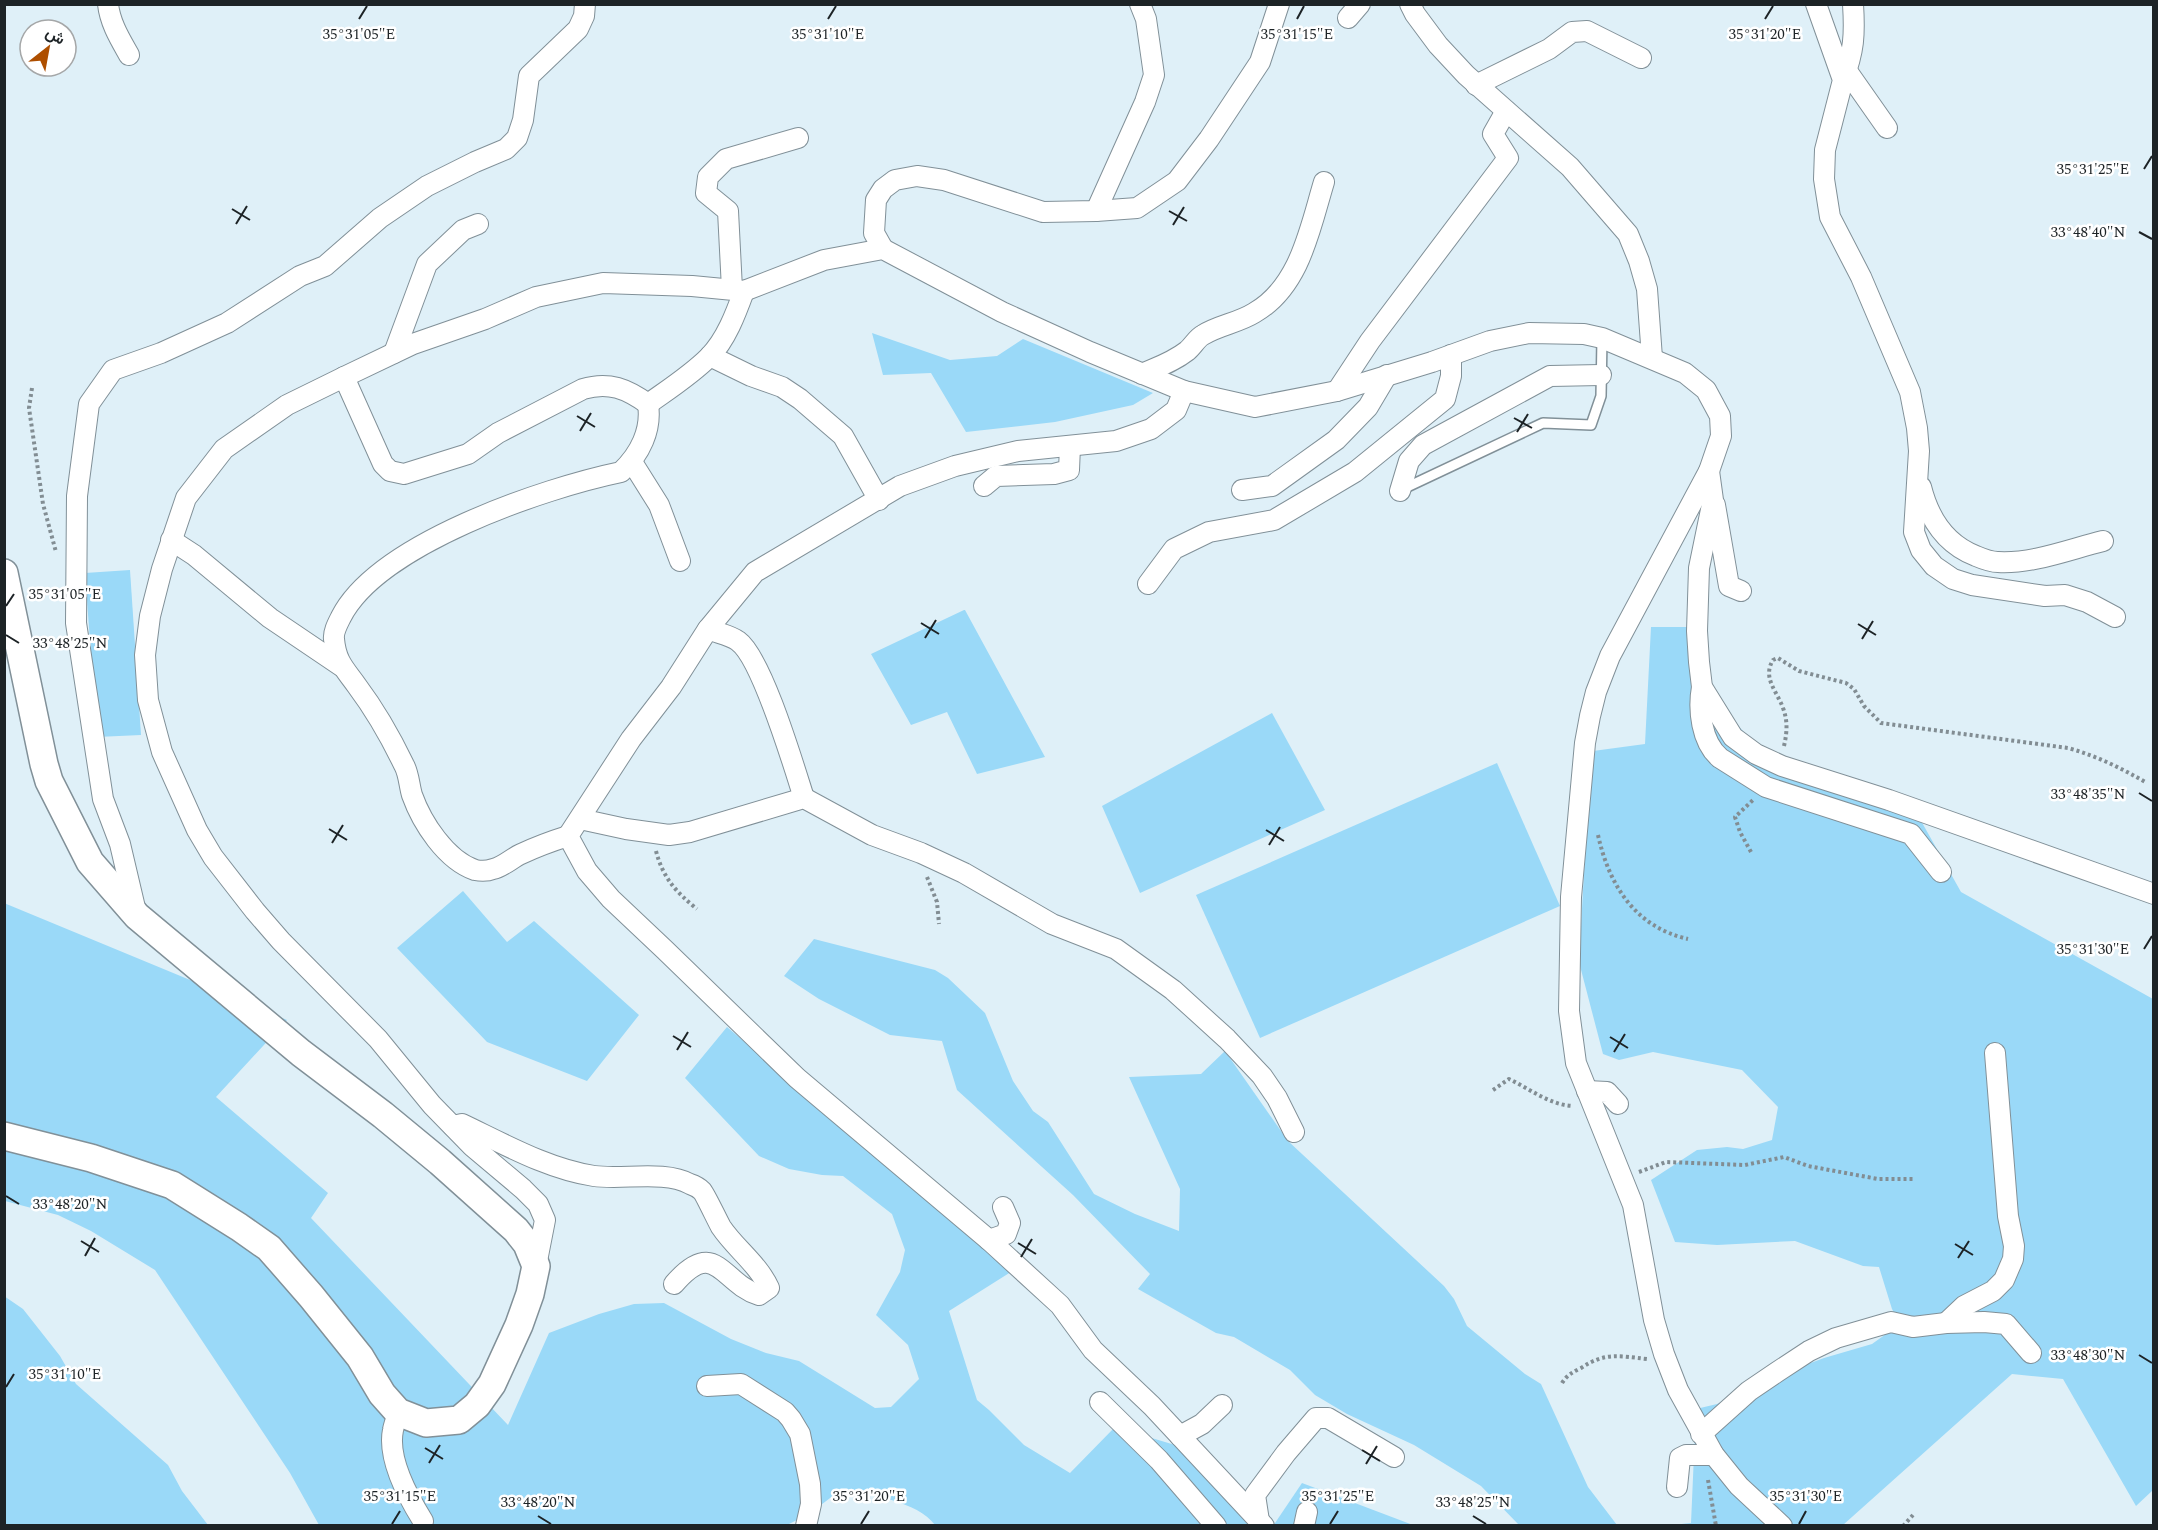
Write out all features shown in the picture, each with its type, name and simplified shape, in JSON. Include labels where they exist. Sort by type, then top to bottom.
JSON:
[{"type":"street","points":[[108,4],[109,16],[129,55]]},
{"type":"street","points":[[137,916],[120,844],[103,799],[76,623],[77,496],[89,404],[113,370],[161,353],[227,323],[300,276],[325,266],[380,218],[427,186],[475,162],[506,150],[517,138],[523,120],[529,76],[578,29],[584,16],[585,4]]},
{"type":"street","points":[[1096,211],[1145,102],[1154,75],[1146,19],[1140,4]]},
{"type":"street","points":[[1279,4],[1260,62],[1209,139],[1177,181],[1137,208],[1042,212],[944,180],[917,176],[896,180],[883,189],[876,200],[874,233],[883,249],[1002,312],[1184,391],[1256,407],[1337,391],[1490,341],[1529,333],[1584,334],[1602,338],[1685,373],[1706,390],[1720,416],[1721,436],[1709,471],[1610,656],[1596,692],[1585,743],[1570,897],[1569,1011],[1576,1063],[1633,1205],[1654,1320],[1678,1390],[1715,1457],[1739,1486],[1782,1526]]},
{"type":"street","points":[[1410,4],[1414,14],[1438,45],[1476,85],[1570,167],[1628,234],[1647,289],[1652,358]]},
{"type":"street","points":[[1816,4],[1845,76],[1887,128]]},
{"type":"street","points":[[1853,4],[1852,57],[1825,150],[1824,178],[1830,217],[1861,277],[1910,392],[1917,428],[1918,478],[1914,532],[1921,550],[1934,566],[1953,579],[1972,585],[2044,596],[2066,595],[2087,602],[2115,617]]},
{"type":"street","points":[[1476,85],[1549,49],[1572,32],[1587,31],[1641,58]]},
{"type":"street","points":[[1337,391],[1370,341],[1508,158],[1493,134],[1506,111]]},
{"type":"street","points":[[648,404],[686,377],[710,356],[727,330],[738,290],[728,211],[706,193],[708,177],[726,159],[798,138]]},
{"type":"street","points":[[1142,374],[1170,363],[1189,349],[1202,335],[1254,314],[1269,303],[1285,285],[1303,251],[1324,182]]},
{"type":"street","points":[[394,353],[427,264],[463,230],[478,224]]},
{"type":"street","points":[[4,1136],[91,1158],[172,1185],[254,1237],[269,1248],[311,1296],[360,1357],[382,1394],[398,1412],[426,1423],[439,1423],[459,1420],[477,1405],[492,1384],[519,1325],[530,1294],[545,1220],[538,1204],[472,1146],[432,1105],[378,1039],[281,941],[213,857],[197,830],[162,752],[148,700],[145,655],[150,616],[171,540],[186,498],[224,449],[287,405],[413,344],[485,319],[536,297],[603,283],[738,290],[824,260],[883,249]]},
{"type":"street","points":[[1148,584],[1174,549],[1209,531],[1274,520],[1355,472],[1445,399],[1451,376],[1451,355]]},
{"type":"street","points":[[710,356],[733,369],[782,387],[800,399],[843,436],[879,500]]},
{"type":"street","points":[[1242,490],[1272,486],[1336,440],[1368,407],[1387,375]]},
{"type":"street","points":[[1400,491],[1409,460],[1423,445],[1550,376],[1600,375]]},
{"type":"street","points":[[341,666],[333,636],[347,605],[375,576],[417,548],[491,512],[528,498],[621,472],[632,462],[642,443],[650,418],[648,404],[632,393],[610,385],[596,385],[583,389],[498,433],[468,454],[404,474],[390,471],[383,464],[344,377]]},
{"type":"street","points":[[171,540],[194,555],[270,618],[341,666],[357,686],[405,767],[412,794],[436,841],[473,869],[480,871],[494,869],[522,854],[568,836],[708,629],[755,573],[900,486],[955,466],[1018,451],[1116,441],[1151,429],[1176,410],[1184,391]]},
{"type":"street","points":[[984,486],[996,476],[1054,474],[1070,470],[1070,446]]},
{"type":"street","points":[[632,462],[659,505],[680,561]]},
{"type":"street","points":[[1709,471],[1729,586],[1741,591]]},
{"type":"street","points":[[1918,478],[1924,499],[1940,531],[1956,546],[1981,558],[1998,562],[2025,560],[2103,541]]},
{"type":"street","points":[[1713,500],[1699,568],[1697,631],[1702,687],[1700,702],[1704,726],[1714,753],[1766,786],[1911,834],[1941,872]]},
{"type":"street","points":[[4,573],[49,781],[90,862],[137,916],[301,1053],[383,1115],[440,1162],[516,1230],[527,1244],[536,1266]]},
{"type":"street","points":[[708,629],[739,641],[753,661],[765,683],[804,798],[872,835],[921,853],[964,873],[1052,924],[1116,949],[1173,990],[1227,1039],[1262,1076],[1277,1098],[1294,1132]]},
{"type":"street","points":[[1702,687],[1733,737],[1768,760],[2154,894]]},
{"type":"street","points":[[580,819],[669,835],[690,832],[804,798]]},
{"type":"street","points":[[568,836],[587,871],[611,899],[745,1029],[797,1078],[989,1240],[1060,1305],[1093,1350],[1180,1436],[1259,1524]]},
{"type":"street","points":[[1946,1323],[1964,1306],[1994,1291],[2004,1280],[2013,1259],[2014,1246],[2008,1216],[1995,1053]]},
{"type":"street","points":[[1590,1098],[1607,1092],[1618,1104]]},
{"type":"street","points":[[453,1126],[462,1124],[535,1158],[592,1176],[663,1177],[687,1182],[703,1191],[723,1230],[764,1278],[769,1288],[759,1295],[747,1291],[729,1274],[709,1263],[698,1263],[685,1271],[674,1284]]},
{"type":"street","points":[[989,1240],[1006,1234],[1010,1223],[1003,1207]]},
{"type":"street","points":[[1701,1434],[1749,1391],[1809,1351],[1836,1338],[1891,1322],[1913,1327],[1946,1323],[2006,1324],[2031,1353]]},
{"type":"street","points":[[707,1386],[741,1384],[785,1412],[791,1419],[800,1434],[810,1484],[811,1504],[806,1526]]},
{"type":"street","points":[[1100,1402],[1159,1460],[1216,1526]]},
{"type":"street","points":[[1180,1436],[1202,1424],[1222,1405]]},
{"type":"street","points":[[398,1412],[392,1433],[395,1461],[409,1498],[423,1521]]},
{"type":"street","points":[[1259,1524],[1255,1495],[1316,1418],[1328,1418],[1394,1457]]},
{"type":"street","points":[[1677,1487],[1680,1458],[1686,1455],[1715,1457]]},
{"type":"lane","points":[[1400,491],[1543,423],[1592,425],[1601,396],[1602,338]]},
{"type":"path","points":[[32,388],[29,408],[53,548],[75,587]]},
{"type":"path","points":[[1768,760],[1784,747],[1788,731],[1784,709],[1768,679],[1769,667],[1773,660],[1778,658],[1799,672],[1846,683],[1854,689],[1881,723],[1942,733],[2068,748],[2117,766],[2147,783]]},
{"type":"path","points":[[1751,852],[1735,817],[1766,786]]},
{"type":"path","points":[[1597,832],[1605,864],[1612,878],[1640,917],[1669,935],[1688,939]]},
{"type":"path","points":[[651,833],[666,878],[697,909]]},
{"type":"path","points":[[921,853],[926,876],[937,902],[939,924]]},
{"type":"path","points":[[1492,1090],[1509,1080],[1530,1088],[1556,1104],[1571,1106],[1590,1098]]},
{"type":"path","points":[[1621,1177],[1651,1169],[1666,1162],[1745,1166],[1784,1157],[1808,1166],[1878,1179],[1913,1179]]},
{"type":"path","points":[[1562,1383],[1566,1376],[1595,1359],[1612,1355],[1647,1359],[1666,1358]]},
{"type":"path","points":[[1715,1457],[1707,1471],[1716,1526]]},
{"type":"path","points":[[1903,1526],[1912,1515]]},
{"type":"shaded area","points":[[872,333],[950,360],[997,356],[1023,339],[1153,393],[1133,405],[1055,422],[966,432],[931,373],[883,375]]},
{"type":"shaded area","points":[[130,570],[141,735],[97,737],[85,573]]},
{"type":"shaded area","points":[[965,610],[1045,757],[977,774],[947,712],[911,725],[871,654]]},
{"type":"shaded area","points":[[1651,627],[1708,627],[1700,682],[1749,738],[1920,819],[1961,892],[2153,999],[2153,1490],[2136,1506],[2063,1379],[2012,1374],[1843,1525],[1672,1525],[1691,1523],[1696,1409],[1717,1404],[1768,1379],[1824,1358],[1872,1344],[1900,1324],[1892,1309],[1879,1267],[1863,1266],[1795,1241],[1717,1245],[1675,1242],[1651,1180],[1697,1150],[1727,1147],[1743,1149],[1772,1140],[1778,1107],[1742,1070],[1653,1052],[1619,1060],[1603,1054],[1579,962],[1593,751],[1645,744]]},
{"type":"shaded area","points":[[1272,713],[1325,810],[1140,893],[1102,806]]},
{"type":"shaded area","points":[[1497,763],[1560,906],[1260,1038],[1196,895]]},
{"type":"shaded area","points":[[463,891],[507,942],[534,921],[639,1015],[587,1081],[487,1042],[397,948]]},
{"type":"shaded area","points":[[4,903],[287,1020],[216,1097],[328,1193],[311,1218],[508,1425],[549,1333],[599,1314],[634,1304],[664,1303],[731,1339],[766,1353],[799,1361],[875,1408],[891,1407],[919,1379],[908,1345],[876,1315],[900,1272],[905,1250],[892,1214],[843,1176],[789,1169],[759,1156],[685,1078],[727,1027],[1014,1270],[949,1311],[977,1400],[1024,1445],[1070,1473],[1115,1427],[1185,1448],[1253,1525],[935,1525],[917,1510],[905,1505],[842,1489],[809,1514],[787,1525],[319,1525],[290,1473],[155,1270],[91,1231],[58,1215],[5,1201]]},
{"type":"shaded area","points":[[814,939],[935,970],[948,978],[985,1013],[1013,1081],[1033,1111],[1048,1122],[1094,1194],[1135,1214],[1179,1231],[1180,1189],[1129,1077],[1201,1074],[1225,1051],[1288,1141],[1444,1286],[1454,1299],[1467,1326],[1525,1374],[1541,1384],[1588,1487],[1617,1525],[1519,1525],[1481,1486],[1414,1445],[1347,1414],[1315,1395],[1290,1370],[1234,1337],[1216,1333],[1138,1289],[1150,1274],[1073,1195],[957,1090],[942,1041],[890,1035],[819,999],[784,976]]},
{"type":"shaded area","points":[[4,1296],[23,1309],[60,1356],[76,1384],[168,1465],[182,1491],[208,1525],[5,1525]]},
{"type":"shaded area","points":[[1302,1483],[1413,1525],[1273,1526]]}]
